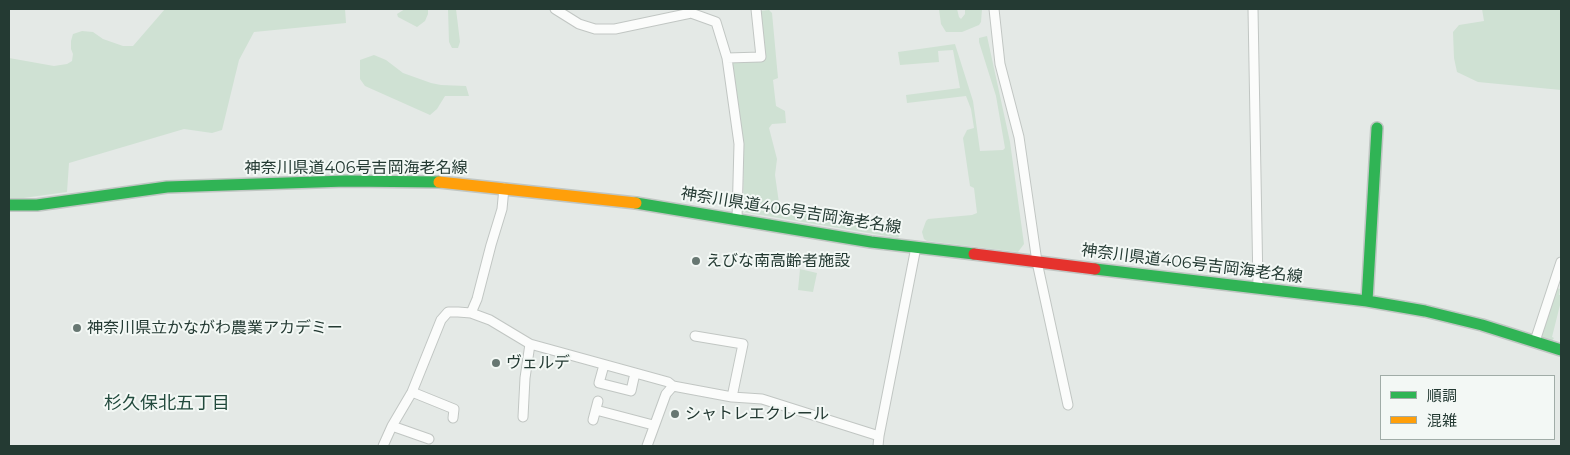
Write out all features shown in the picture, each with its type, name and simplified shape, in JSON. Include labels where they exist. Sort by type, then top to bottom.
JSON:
[{"type":"main road","points":[[1367,301],[1377,128]]},
{"type":"main road","name":"神奈川県道406号吉岡海老名線","points":[[9,205],[56,202],[167,187],[346,181],[440,182],[629,202],[916,247],[1367,301],[1425,311],[1482,325],[1561,350]]},
{"type":"street","points":[[555,9],[579,24],[595,29],[615,29],[690,11],[716,22],[727,58],[739,144],[737,219]]},
{"type":"street","points":[[727,58],[761,57],[756,9]]},
{"type":"street","points":[[994,9],[1000,64],[1019,137],[1037,262],[1068,404]]},
{"type":"street","points":[[1253,9],[1258,287]]},
{"type":"street","points":[[471,314],[477,299],[502,209],[504,188]]},
{"type":"street","points":[[878,446],[916,247]]},
{"type":"street","points":[[1535,341],[1561,262]]},
{"type":"street","points":[[383,446],[392,426],[412,392],[441,320],[448,312],[471,314],[490,320],[530,344],[668,382],[673,386],[732,398],[762,400],[879,436]]},
{"type":"street","points":[[695,336],[743,344],[732,398]]},
{"type":"street","points":[[524,417],[530,344]]},
{"type":"street","points":[[604,365],[599,383],[630,391],[635,373]]},
{"type":"street","points":[[647,446],[653,425],[666,394],[673,386]]},
{"type":"street","points":[[412,392],[454,409],[453,418]]},
{"type":"street","points":[[593,420],[597,405],[653,425]]},
{"type":"street","points":[[392,426],[429,439]]},
{"type":"green space","points":[[165,9],[345,9],[346,23],[254,32],[239,60],[222,130],[212,133],[184,129],[69,163],[67,192],[9,200],[9,58],[54,66],[67,64],[72,61],[71,41],[73,34],[82,31],[93,32],[103,39],[123,46],[133,46]]},
{"type":"green space","points":[[405,9],[428,9],[428,14],[425,21],[417,27],[398,17],[397,14]]},
{"type":"green space","points":[[448,9],[456,9],[460,42],[458,48],[452,48],[449,42]]},
{"type":"green space","points":[[939,9],[957,9],[961,19],[965,14],[965,9],[982,9],[981,22],[979,25],[962,32],[946,32],[941,24]]},
{"type":"green space","points":[[1482,9],[1561,9],[1561,90],[1478,82],[1457,72],[1454,58],[1453,32],[1459,25],[1484,21]]},
{"type":"green space","points":[[769,10],[772,13],[778,78],[773,80],[776,106],[785,111],[786,123],[772,124],[769,128],[777,159],[775,175],[780,210],[784,213],[806,211],[814,219],[839,218],[843,222],[855,220],[858,216],[867,214],[874,224],[896,222],[900,235],[898,238],[743,212],[744,143],[729,65],[733,61],[763,61],[758,13]]},
{"type":"green space","points":[[987,36],[1010,142],[1024,244],[1018,252],[927,241],[924,239],[922,232],[928,219],[977,213],[974,188],[970,186],[963,138],[967,130],[974,128],[971,109],[966,96],[907,103],[906,95],[960,88],[953,50],[938,51],[939,62],[900,65],[898,52],[955,44],[973,101],[980,151],[1003,150],[1005,148],[996,96],[979,42],[979,38]]},
{"type":"green space","points":[[374,55],[386,60],[403,73],[431,83],[466,86],[469,96],[445,96],[437,109],[430,115],[365,86],[360,79],[360,60]]},
{"type":"green space","points":[[800,269],[817,273],[813,292],[798,290]]},
{"type":"green space","points":[[1557,288],[1560,289],[1561,301],[1552,337],[1554,338],[1551,342],[1540,339]]},
{"type":"traffic: fast","points":[[1367,301],[1377,128]]},
{"type":"traffic: fast","points":[[9,205],[37,205],[167,187],[346,181],[439,182]]},
{"type":"traffic: fast","points":[[636,203],[871,242],[974,254]]},
{"type":"traffic: fast","points":[[1095,269],[1367,301],[1425,311],[1482,325],[1561,350]]},
{"type":"traffic: slow","points":[[439,182],[636,203]]},
{"type":"traffic: jam","points":[[974,254],[1095,269]]},
{"type":"place","name":"えびな南高齢者施設","points":[[696,261]]},
{"type":"place","name":"神奈川県立かながわ農業アカデミー","points":[[77,328]]},
{"type":"place","name":"ヴェルデ","points":[[496,363]]},
{"type":"place","name":"シャトレエクレール","points":[[675,414]]},
{"type":"district","name":"杉久保北五丁目","points":[[167,404]]}]
